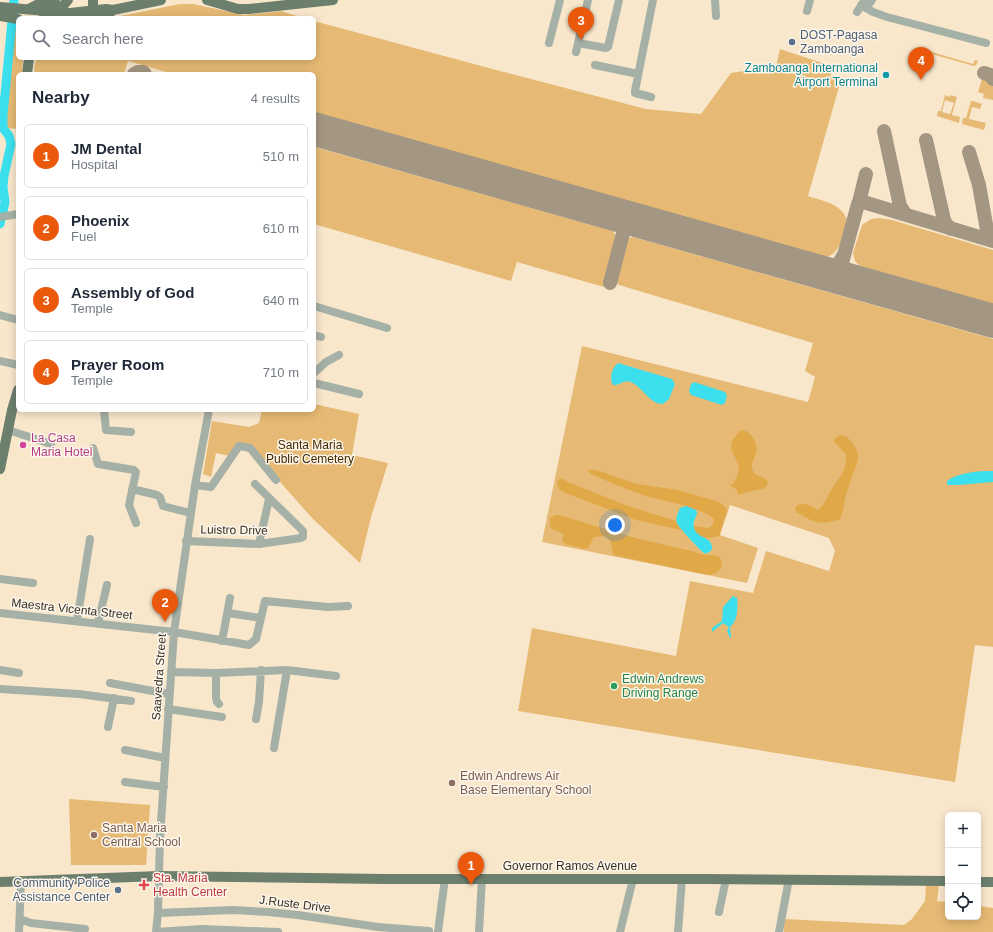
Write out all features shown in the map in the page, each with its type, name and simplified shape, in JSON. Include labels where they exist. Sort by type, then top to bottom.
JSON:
[{"type":"main road","points":[[13,14],[46,0]]},
{"type":"main road","points":[[50,15],[55,0]]},
{"type":"main road","points":[[50,15],[68,0]]},
{"type":"main road","points":[[13,14],[50,15],[93,9],[113,10],[161,0]]},
{"type":"main road","points":[[207,0],[238,9],[250,10],[280,3],[333,0]]},
{"type":"main road","points":[[27,72],[29,60]]},
{"type":"main road","points":[[0,469],[6,427],[16,396]]},
{"type":"main road","name":"Governor Ramos Avenue","points":[[0,882],[159,876],[945,881]]},
{"type":"main road","points":[[981,882],[993,882]]},
{"type":"street","points":[[550,43],[560,0]]},
{"type":"street","points":[[576,52],[588,0]]},
{"type":"street","points":[[578,43],[606,48],[608,47],[619,0]]},
{"type":"street","points":[[651,97],[634,92],[653,0]]},
{"type":"street","points":[[715,0],[716,16]]},
{"type":"street","points":[[807,11],[810,0]]},
{"type":"street","points":[[862,6],[872,0]]},
{"type":"street","points":[[862,6],[887,17],[986,44]]},
{"type":"street","points":[[595,65],[638,74]]},
{"type":"street","points":[[0,217],[16,214]]},
{"type":"street","points":[[316,307],[387,328]]},
{"type":"street","points":[[0,315],[16,319]]},
{"type":"street","points":[[316,371],[326,362],[340,355]]},
{"type":"street","points":[[0,362],[16,365]]},
{"type":"street","points":[[316,383],[359,394]]},
{"type":"street","points":[[104,412],[106,430],[131,432]]},
{"type":"street","name":"Saavedra Street","points":[[156,932],[160,837],[174,632],[190,513],[209,412]]},
{"type":"street","points":[[6,427],[51,444]]},
{"type":"street","points":[[195,485],[211,488],[238,446],[250,448],[276,480]]},
{"type":"street","points":[[93,448],[98,464],[135,470],[129,505],[136,523]]},
{"type":"street","name":"Luistro Drive","points":[[186,541],[259,544],[301,538],[304,534],[303,531],[255,484]]},
{"type":"street","points":[[132,489],[157,496],[160,498],[164,506],[190,513]]},
{"type":"street","points":[[259,544],[269,499]]},
{"type":"street","points":[[77,621],[90,539]]},
{"type":"street","points":[[0,579],[33,582]]},
{"type":"street","points":[[98,623],[107,585]]},
{"type":"street","points":[[222,641],[230,598]]},
{"type":"street","name":"Maestra Vicenta Street","points":[[0,614],[174,632],[249,645],[256,639],[264,602],[267,600],[328,607],[348,606]]},
{"type":"street","points":[[228,613],[261,618]]},
{"type":"street","points":[[0,670],[18,673]]},
{"type":"street","points":[[256,719],[262,670]]},
{"type":"street","points":[[171,672],[216,673],[287,670],[336,676]]},
{"type":"street","points":[[274,748],[287,670]]},
{"type":"street","points":[[216,673],[216,698],[217,702],[220,704]]},
{"type":"street","points":[[110,683],[169,694]]},
{"type":"street","points":[[0,690],[78,694],[131,701]]},
{"type":"street","points":[[108,727],[114,698]]},
{"type":"street","points":[[168,709],[222,717]]},
{"type":"street","points":[[125,750],[165,758]]},
{"type":"street","points":[[125,782],[164,787]]},
{"type":"street","points":[[438,932],[445,878]]},
{"type":"street","points":[[479,932],[482,878]]},
{"type":"street","points":[[620,932],[633,879]]},
{"type":"street","points":[[678,932],[682,879]]},
{"type":"street","points":[[719,912],[726,879]]},
{"type":"street","points":[[779,932],[789,879]]},
{"type":"street","points":[[19,932],[21,881]]},
{"type":"street","name":"J.Ruste Drive","points":[[158,913],[233,910],[254,911],[298,915],[378,927],[429,931]]},
{"type":"street","points":[[20,919],[31,923],[85,929]]},
{"type":"street","points":[[156,932],[202,929],[278,932]]},
{"type":"green space","points":[[180,4],[193,4],[245,15],[281,11],[297,16],[120,16]]},
{"type":"green space","points":[[316,22],[646,109],[701,114],[731,73],[776,66],[780,49],[837,68],[833,67],[830,77],[837,79],[837,85],[839,87],[808,196],[836,206],[841,210],[847,220],[839,247],[835,252],[826,257],[316,114],[316,72],[166,72],[128,61],[125,72],[35,72],[34,67],[36,60],[316,60]]},
{"type":"green space","points":[[14,25],[16,25],[16,60],[23,60],[22,72],[16,72],[16,129],[5,128]]},
{"type":"green space","points":[[928,51],[973,64],[975,60],[978,61],[974,66],[928,53]]},
{"type":"green space","points":[[983,76],[989,77],[993,82],[993,100],[983,98],[984,94],[978,92]]},
{"type":"green space","points":[[945,95],[957,97],[952,115],[960,117],[959,123],[937,116],[938,111],[941,111]],"holes":[[[945,100],[954,103],[950,114],[942,112]]]},
{"type":"green space","points":[[971,101],[982,104],[980,109],[972,107],[969,119],[986,123],[984,130],[962,124],[963,118],[966,118]]},
{"type":"green space","points":[[316,148],[613,231],[617,239],[604,287],[517,262],[511,281],[316,225]]},
{"type":"green space","points":[[879,218],[892,220],[993,250],[993,304],[860,266],[855,261],[853,253],[862,225],[871,219]]},
{"type":"green space","points":[[633,237],[993,339],[993,647],[975,645],[955,782],[518,711],[532,628],[676,656],[690,581],[753,593],[766,551],[829,571],[835,551],[829,538],[730,505],[720,535],[758,548],[747,583],[542,542],[582,346],[808,402],[815,377],[805,371],[813,343],[619,285],[616,282],[616,279],[625,242],[629,238]]},
{"type":"green space","name":"Santa Maria Public Cemetery","points":[[316,404],[359,414],[352,455],[388,463],[371,517],[360,563],[312,518],[274,475],[252,447],[238,444],[230,456],[216,453],[211,477],[203,474],[212,421],[249,427],[259,423],[262,412],[316,412]]},
{"type":"green space","points":[[69,799],[150,805],[146,865],[71,865]]},
{"type":"green space","points":[[926,884],[939,884],[937,901],[945,902],[945,920],[981,920],[981,906],[993,908],[993,932],[784,932],[784,919],[904,925],[912,919],[925,901]]},
{"type":"shaded area","points":[[742,430],[746,431],[752,436],[755,443],[756,453],[752,464],[754,473],[766,479],[768,483],[765,488],[738,495],[737,490],[730,485],[733,484],[737,477],[739,466],[731,449],[732,441]]},
{"type":"shaded area","points":[[840,435],[848,439],[855,447],[858,455],[858,462],[845,498],[843,511],[840,519],[822,523],[813,521],[796,512],[795,508],[800,504],[803,504],[818,510],[824,504],[844,470],[846,454],[834,442]]},
{"type":"shaded area","points":[[588,470],[596,470],[637,484],[678,490],[719,502],[727,511],[719,536],[707,538],[700,536],[693,526],[708,528],[712,526],[714,520],[710,516],[680,504],[634,492],[591,474]]},
{"type":"shaded area","points":[[561,478],[628,506],[676,521],[681,530],[636,520],[563,492],[559,489],[557,484],[558,480]]},
{"type":"shaded area","points":[[555,515],[639,539],[704,555],[714,555],[719,557],[722,562],[721,568],[718,572],[708,575],[613,555],[611,541],[605,536],[594,537],[588,548],[585,549],[565,544],[562,540],[564,534],[550,527],[550,518]]},
{"type":"water","points":[[618,363],[672,379],[675,384],[669,399],[663,404],[654,402],[635,384],[628,381],[613,385],[611,379],[612,373]]},
{"type":"water","points":[[694,382],[725,392],[727,396],[725,403],[722,405],[691,395],[689,391],[691,384]]},
{"type":"water","points":[[993,471],[993,482],[958,485],[947,484],[947,481],[963,474]]},
{"type":"water","points":[[686,506],[696,510],[697,512],[694,528],[698,534],[708,540],[712,545],[712,549],[709,552],[702,552],[685,534],[676,521],[680,508]]},
{"type":"water","points":[[733,596],[737,598],[737,610],[735,621],[730,627],[730,638],[727,631],[729,627],[723,623],[712,632],[712,628],[722,621],[723,607]]},
{"type":"waterway","points":[[0,224],[5,202],[3,187],[4,176],[11,144],[9,136],[3,128],[3,115],[14,0]]},
{"type":"taxiway","points":[[138,72],[143,72]]},
{"type":"taxiway","points":[[984,73],[990,75],[993,79]]},
{"type":"taxiway","points":[[884,131],[900,206],[906,215]]},
{"type":"taxiway","points":[[926,140],[944,220],[951,229]]},
{"type":"taxiway","points":[[969,152],[979,185],[987,230],[993,241]]},
{"type":"taxiway","points":[[859,202],[866,174]]},
{"type":"taxiway","points":[[853,281],[844,272],[842,263],[860,201],[993,241]]},
{"type":"taxiway","points":[[610,283],[627,218]]},
{"type":"taxiway","points":[[818,271],[830,270],[838,264],[843,256]]},
{"type":"runway","points":[[316,130],[993,321]]},
{"type":"place","name":"Assembly of God","points":[[581,40]]},
{"type":"place","name":"DOST-Pagasa Zamboanga","points":[[792,42]]},
{"type":"place","name":"Zamboanga International Airport Terminal","points":[[886,75]]},
{"type":"place","name":"Prayer Room","points":[[921,80]]},
{"type":"place","name":"La Casa Maria Hotel","points":[[23,445]]},
{"type":"place","name":"Phoenix","points":[[165,622]]},
{"type":"place","name":"Edwin Andrews Driving Range","points":[[614,686]]},
{"type":"place","name":"Edwin Andrews Air Base Elementary School","points":[[452,783]]},
{"type":"place","name":"Santa Maria Central School","points":[[94,835]]},
{"type":"place","name":"Sta. Maria Health Center","points":[[144,885]]},
{"type":"place","name":"JM Dental","points":[[471,885]]},
{"type":"place","name":"Community Police Assistance Center","points":[[118,890]]}]
